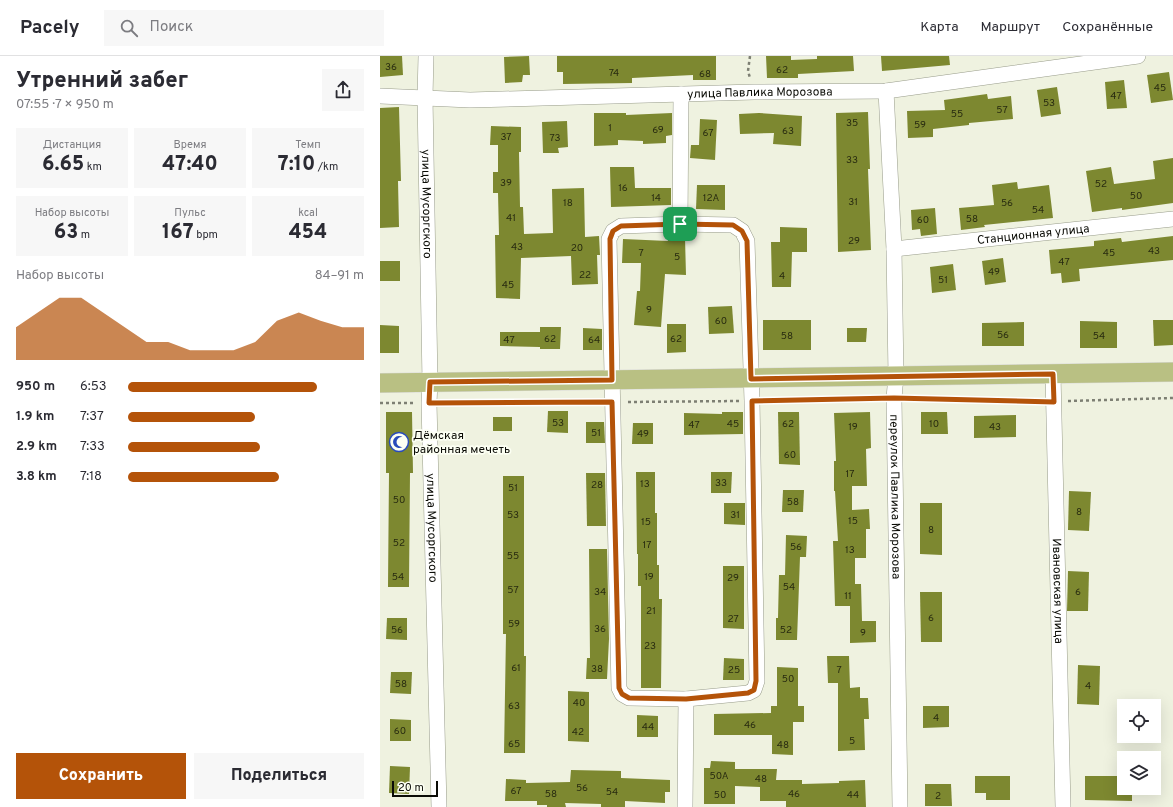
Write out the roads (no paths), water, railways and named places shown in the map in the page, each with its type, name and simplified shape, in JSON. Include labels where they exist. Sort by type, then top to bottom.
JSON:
[{"type":"main road","points":[[380,383],[1173,372]]},
{"type":"street","name":"улица Мусоргского","points":[[426,56],[425,97],[430,382],[429,403],[439,807]]},
{"type":"street","name":"улица Павлика Морозова","points":[[380,96],[470,100],[754,92],[886,91],[1138,56]]},
{"type":"street","name":"переулок Павлика Морозова","points":[[886,91],[894,249],[896,376],[894,398],[900,807]]},
{"type":"street","points":[[680,224],[681,94]]},
{"type":"street","name":"Станционная улица","points":[[894,249],[1173,219]]},
{"type":"street","points":[[680,224],[733,225],[742,231],[747,241],[752,401],[756,681],[754,690],[748,693],[686,699],[629,698],[622,694],[619,688],[612,402],[610,239],[613,231],[621,226],[680,224]]},
{"type":"street","name":"Ивановская улица","points":[[1053,374],[1063,807]]},
{"type":"street","points":[[685,807],[686,699]]},
{"type":"place","name":"Дёмская районная мечеть","points":[[399,442]]}]
